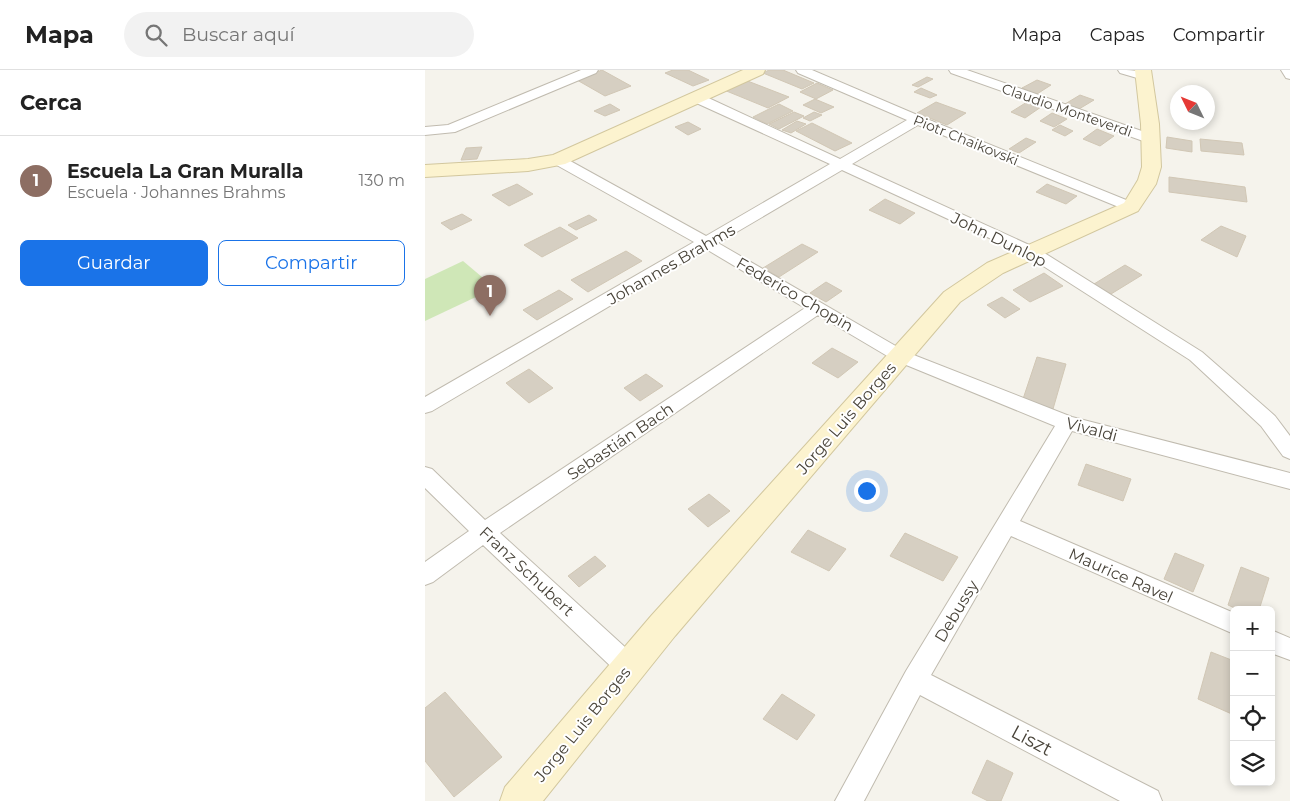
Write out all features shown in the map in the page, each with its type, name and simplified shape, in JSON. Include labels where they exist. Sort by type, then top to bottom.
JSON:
[{"type":"street","points":[[425,131],[435,132],[450,129],[592,70]]},
{"type":"street","points":[[425,171],[528,165],[558,160],[757,70]]},
{"type":"street","name":"Piotr Chaikovski","points":[[802,70],[917,120],[1131,207]]},
{"type":"street","name":"Claudio Monteverdi","points":[[955,70],[1151,139]]},
{"type":"street","points":[[1287,70],[1290,75]]},
{"type":"street","points":[[1131,207],[1142,192],[1150,174],[1151,139],[1137,72]]},
{"type":"street","name":"John Dunlop","points":[[697,98],[1032,252],[1196,356],[1268,422],[1290,451]]},
{"type":"street","name":"Johannes Brahms","points":[[425,406],[917,120]]},
{"type":"street","name":"Federico Chopin","points":[[558,160],[707,243],[900,356]]},
{"type":"street","name":"Jorge Luis Borges","points":[[519,801],[629,667],[953,297],[995,268],[1131,207]]},
{"type":"street","name":"Sebastián Bach","points":[[425,575],[485,532],[817,308]]},
{"type":"street","name":"Vivaldi","points":[[900,356],[1067,423],[1290,480]]},
{"type":"street","name":"Debussy","points":[[849,801],[915,678],[1008,525],[1067,423]]},
{"type":"street","name":"Franz Schubert","points":[[425,475],[629,667]]},
{"type":"street","name":"Maurice Ravel","points":[[1008,525],[1230,622]]},
{"type":"street","points":[[1275,643],[1290,649]]},
{"type":"street","name":"Liszt","points":[[915,678],[1148,801]]},
{"type":"green space","points":[[463,261],[495,288],[425,321],[425,279]]},
{"type":"building","points":[[602,70],[631,86],[605,96],[577,80]]},
{"type":"building","points":[[673,70],[688,70],[709,80],[693,86],[665,73]]},
{"type":"building","points":[[769,70],[783,70],[814,83],[802,89],[763,73]]},
{"type":"building","points":[[927,77],[933,79],[918,87],[912,85]]},
{"type":"building","points":[[745,80],[789,97],[768,108],[724,90]]},
{"type":"building","points":[[1037,80],[1051,85],[1037,94],[1022,88]]},
{"type":"building","points":[[817,83],[833,90],[816,99],[800,92]]},
{"type":"building","points":[[921,88],[937,95],[930,98],[914,92]]},
{"type":"building","points":[[1080,95],[1094,100],[1079,109],[1065,104]]},
{"type":"building","points":[[815,99],[834,107],[821,113],[803,105]]},
{"type":"building","points":[[936,102],[966,113],[947,125],[917,113]]},
{"type":"building","points":[[1027,102],[1041,107],[1025,118],[1011,112]]},
{"type":"building","points":[[610,104],[620,110],[605,116],[594,111]]},
{"type":"building","points":[[779,104],[793,111],[767,124],[753,117]]},
{"type":"building","points":[[794,112],[804,116],[779,129],[769,124]]},
{"type":"building","points":[[814,112],[822,115],[810,121],[803,118]]},
{"type":"building","points":[[1052,113],[1067,119],[1054,127],[1040,121]]},
{"type":"building","points":[[797,121],[806,124],[791,133],[782,130]]},
{"type":"building","points":[[688,122],[701,129],[688,135],[675,127]]},
{"type":"building","points":[[812,123],[852,143],[835,151],[796,131]]},
{"type":"building","points":[[1060,125],[1073,131],[1065,136],[1052,130]]},
{"type":"building","points":[[1097,129],[1114,136],[1100,146],[1083,139]]},
{"type":"building","points":[[1167,137],[1192,141],[1192,152],[1166,148]]},
{"type":"building","points":[[1026,138],[1036,142],[1019,153],[1009,149]]},
{"type":"building","points":[[1200,139],[1242,143],[1244,155],[1201,151]]},
{"type":"building","points":[[482,147],[477,159],[461,160],[466,148]]},
{"type":"building","points":[[1169,177],[1245,187],[1247,202],[1169,192]]},
{"type":"building","points":[[517,184],[533,194],[509,206],[492,195]]},
{"type":"building","points":[[1047,184],[1077,196],[1066,204],[1036,192]]},
{"type":"building","points":[[885,199],[915,213],[900,224],[869,210]]},
{"type":"building","points":[[462,214],[472,220],[451,230],[441,223]]},
{"type":"building","points":[[589,215],[597,220],[576,230],[568,225]]},
{"type":"building","points":[[1221,226],[1246,236],[1237,257],[1201,240]]},
{"type":"building","points":[[560,227],[578,238],[542,257],[524,245]]},
{"type":"building","points":[[802,244],[818,252],[779,277],[763,268]]},
{"type":"building","points":[[626,251],[642,261],[588,292],[571,280]]},
{"type":"building","points":[[1125,265],[1142,275],[1111,294],[1094,284]]},
{"type":"building","points":[[1044,273],[1063,286],[1030,302],[1013,290]]},
{"type":"building","points":[[826,282],[842,291],[826,302],[810,293]]},
{"type":"building","points":[[559,290],[573,299],[537,320],[523,310]]},
{"type":"building","points":[[1002,297],[1020,309],[1005,318],[987,305]]},
{"type":"building","points":[[832,348],[858,362],[838,378],[812,363]]},
{"type":"building","points":[[1037,357],[1066,364],[1053,409],[1022,402]]},
{"type":"building","points":[[529,369],[553,388],[529,403],[506,383]]},
{"type":"building","points":[[646,374],[663,386],[640,401],[624,388]]},
{"type":"building","points":[[1086,464],[1131,479],[1123,501],[1078,485]]},
{"type":"building","points":[[709,494],[730,511],[708,527],[688,509]]},
{"type":"building","points":[[808,530],[846,549],[829,571],[791,552]]},
{"type":"building","points":[[905,533],[958,557],[943,581],[890,556]]},
{"type":"building","points":[[1175,553],[1204,565],[1193,592],[1164,579]]},
{"type":"building","points":[[595,556],[606,566],[579,587],[568,576]]},
{"type":"building","points":[[1241,567],[1269,578],[1260,606],[1228,605]]},
{"type":"building","points":[[1211,652],[1230,659],[1230,713],[1198,699]]},
{"type":"building","points":[[445,692],[502,757],[454,797],[425,761],[425,708]]},
{"type":"building","points":[[782,694],[815,715],[797,740],[763,719]]},
{"type":"building","points":[[987,760],[1013,773],[1001,801],[988,801],[972,793]]},
{"type":"place","name":"Escuela La Gran Muralla","points":[[490,316]]}]
